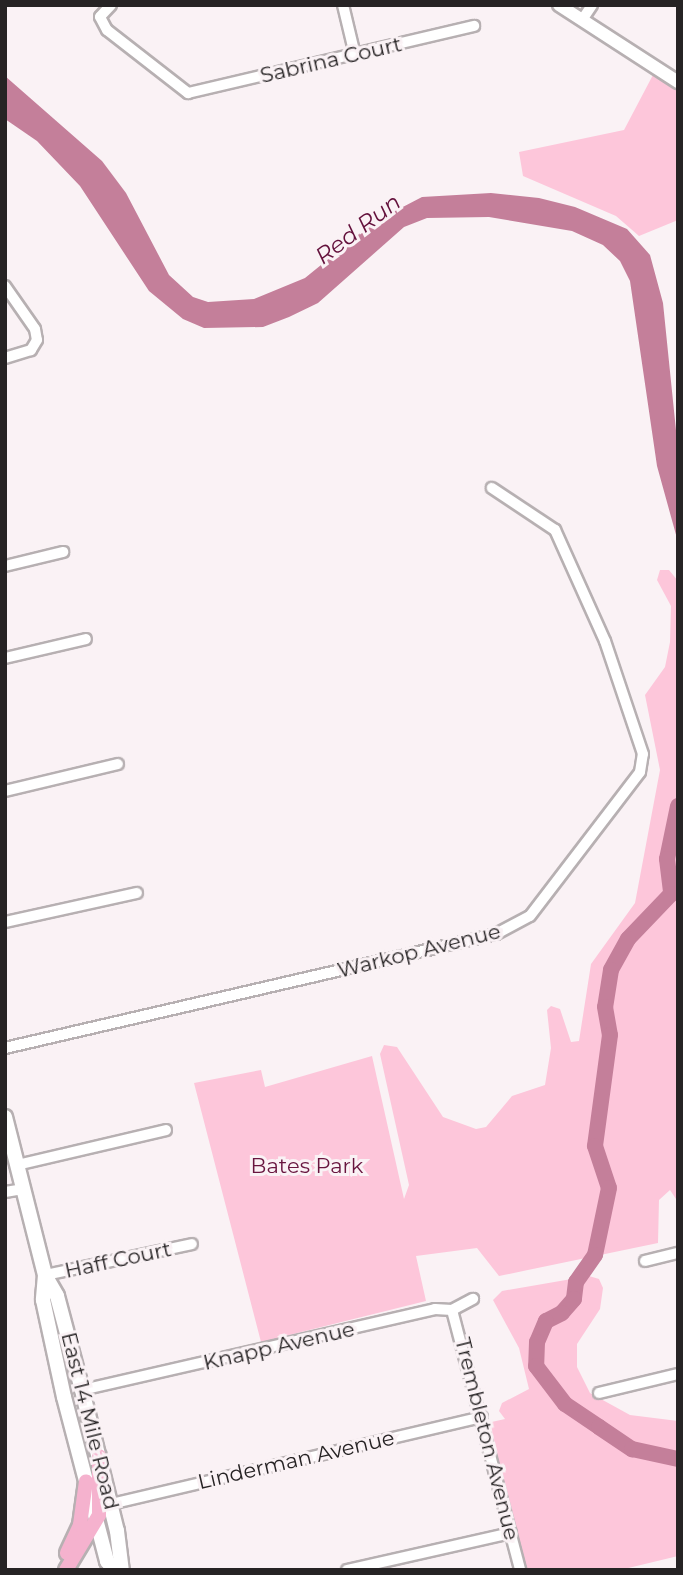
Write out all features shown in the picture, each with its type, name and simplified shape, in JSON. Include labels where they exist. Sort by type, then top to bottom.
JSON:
[{"type":"main road","name":"East 14 Mile Road","points":[[5,1117],[45,1275],[57,1296],[82,1390],[124,1559],[122,1570]]},
{"type":"main road","name":"East 14 Mile Road","points":[[45,1275],[43,1300],[96,1523],[114,1570]]},
{"type":"main road","points":[[66,1570],[96,1523],[99,1456]]},
{"type":"main road","points":[[56,1570],[78,1533],[86,1481]]},
{"type":"street","name":"Sabrina Court","points":[[111,5],[101,12],[101,21],[112,36],[188,93],[474,26]]},
{"type":"street","points":[[343,5],[355,55]]},
{"type":"street","points":[[559,5],[678,82]]},
{"type":"street","points":[[582,20],[593,5]]},
{"type":"street","points":[[5,286],[35,328],[36,344],[31,350],[5,358]]},
{"type":"street","name":"Warkop Avenue","points":[[5,1048],[496,934],[530,916],[640,772],[643,754],[605,641],[555,530],[492,488]]},
{"type":"street","points":[[5,566],[63,552]]},
{"type":"street","points":[[5,658],[86,639]]},
{"type":"street","points":[[5,791],[118,764]]},
{"type":"street","points":[[5,922],[136,893]]},
{"type":"street","points":[[17,1165],[166,1130]]},
{"type":"street","points":[[5,1192],[23,1189]]},
{"type":"street","name":"Haff Court","points":[[45,1275],[192,1244]]},
{"type":"street","points":[[645,1261],[678,1253]]},
{"type":"street","name":"Knapp Avenue","points":[[82,1390],[435,1309],[452,1310],[473,1299]]},
{"type":"street","name":"Trembleton Avenue","points":[[452,1310],[520,1570]]},
{"type":"street","points":[[599,1393],[678,1374]]},
{"type":"street","name":"Linderman Avenue","points":[[111,1504],[482,1417]]},
{"type":"street","points":[[347,1570],[511,1533]]},
{"type":"green space","points":[[654,73],[678,88],[678,220],[639,236],[616,216],[523,176],[519,152],[624,130]]},
{"type":"green space","name":"Bates Park","points":[[660,570],[669,570],[678,581],[678,1202],[670,1190],[659,1200],[658,1243],[499,1276],[477,1248],[416,1256],[426,1301],[261,1342],[194,1083],[261,1070],[265,1087],[372,1056],[404,1199],[409,1185],[380,1054],[384,1045],[397,1047],[443,1117],[476,1129],[486,1127],[512,1096],[545,1085],[551,1048],[547,1010],[551,1006],[560,1009],[571,1042],[579,1041],[591,964],[635,903],[660,770],[645,695],[665,667],[670,642],[671,606],[657,580]]},
{"type":"green space","points":[[589,1276],[599,1279],[603,1288],[600,1309],[577,1344],[577,1367],[590,1393],[630,1415],[678,1421],[678,1556],[620,1570],[523,1570],[487,1423],[505,1419],[499,1411],[502,1403],[529,1389],[519,1348],[493,1300],[502,1291]]},
{"type":"shaded area","name":"Red Run","points":[[5,76],[102,161],[126,193],[169,275],[193,297],[208,302],[254,299],[305,278],[374,222],[422,197],[491,193],[539,198],[575,207],[627,229],[650,255],[663,303],[678,450],[678,542],[657,466],[630,281],[620,261],[603,245],[572,231],[489,217],[427,218],[404,227],[318,303],[263,327],[204,328],[183,319],[149,291],[80,186],[37,141],[5,119]]},
{"type":"waterway","points":[[678,806],[667,859],[671,894],[628,939],[611,970],[605,1007],[610,1035],[595,1146],[609,1188],[595,1255],[576,1282],[574,1299],[562,1313],[546,1321],[537,1342],[536,1366],[565,1404],[632,1449],[678,1459]]}]
